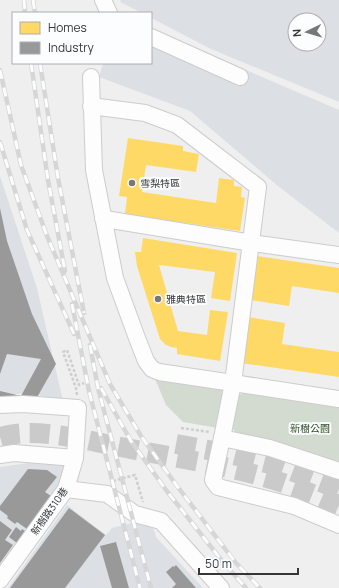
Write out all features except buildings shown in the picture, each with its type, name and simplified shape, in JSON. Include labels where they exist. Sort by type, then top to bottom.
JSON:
[{"type":"street","points":[[103,0],[109,12]]},
{"type":"street","points":[[152,37],[240,77]]},
{"type":"street","points":[[91,77],[94,170],[115,278],[146,361],[152,369],[159,372],[339,399]]},
{"type":"street","points":[[91,106],[145,113],[177,125],[258,187],[252,244],[232,382],[213,480],[218,487],[294,506],[339,525]]},
{"type":"street","points":[[103,218],[252,244],[339,256]]},
{"type":"street","name":"新樹路310巷","points":[[0,406],[23,404],[78,408],[75,458],[66,489],[0,580]]},
{"type":"street","points":[[222,437],[270,448],[339,471]]},
{"type":"street","points":[[0,455],[14,453],[75,458]]},
{"type":"street","points":[[66,489],[107,494],[135,514],[161,521],[221,588]]},
{"type":"path","points":[[76,388],[63,352],[68,350],[79,384],[84,383]]},
{"type":"path","points":[[181,428],[222,437]]},
{"type":"path","points":[[119,480],[135,475],[144,506]]},
{"type":"shaded area","points":[[121,0],[339,0],[339,102],[211,49],[152,19],[152,12],[140,12],[120,2]]},
{"type":"shaded area","points":[[152,29],[339,110],[339,233],[278,186],[190,111],[99,77],[103,64],[152,64]]},
{"type":"shaded area","points":[[0,176],[37,288],[63,401],[28,393],[0,396]]},
{"type":"shaded area","points":[[29,463],[66,466],[62,485],[0,569],[0,467]]},
{"type":"shaded area","points":[[67,505],[106,535],[112,528],[143,520],[152,524],[156,537],[203,588],[8,588]]},
{"type":"green space","points":[[153,374],[225,388],[218,428],[183,422],[166,405]]},
{"type":"green space","name":"新樹公園","points":[[245,391],[339,404],[339,467],[235,432],[232,426],[238,396]]},
{"type":"tunnel","points":[[0,437],[30,433],[63,436],[200,462],[238,470],[274,480],[339,505]]},
{"type":"tunnel","points":[[176,444],[230,454],[278,466],[339,489]]},
{"type":"railway","points":[[24,0],[25,12]]},
{"type":"railway","points":[[33,0],[35,12]]},
{"type":"railway","points":[[31,64],[48,180],[65,271]]},
{"type":"railway","points":[[40,64],[58,178],[84,313]]},
{"type":"railway","points":[[0,70],[21,165],[47,236],[110,384],[141,436],[177,486],[236,563],[260,588]]},
{"type":"railway","points":[[0,142],[27,230],[74,334]]},
{"type":"railway","points":[[72,304],[89,391],[140,588]]},
{"type":"railway","points":[[90,345],[98,388],[151,588]]},
{"type":"railway","points":[[101,388],[131,441],[166,490],[223,562],[246,588]]},
{"type":"place","name":"雪梨特區","points":[[132,183]]},
{"type":"place","name":"雅典特區","points":[[158,299]]}]
